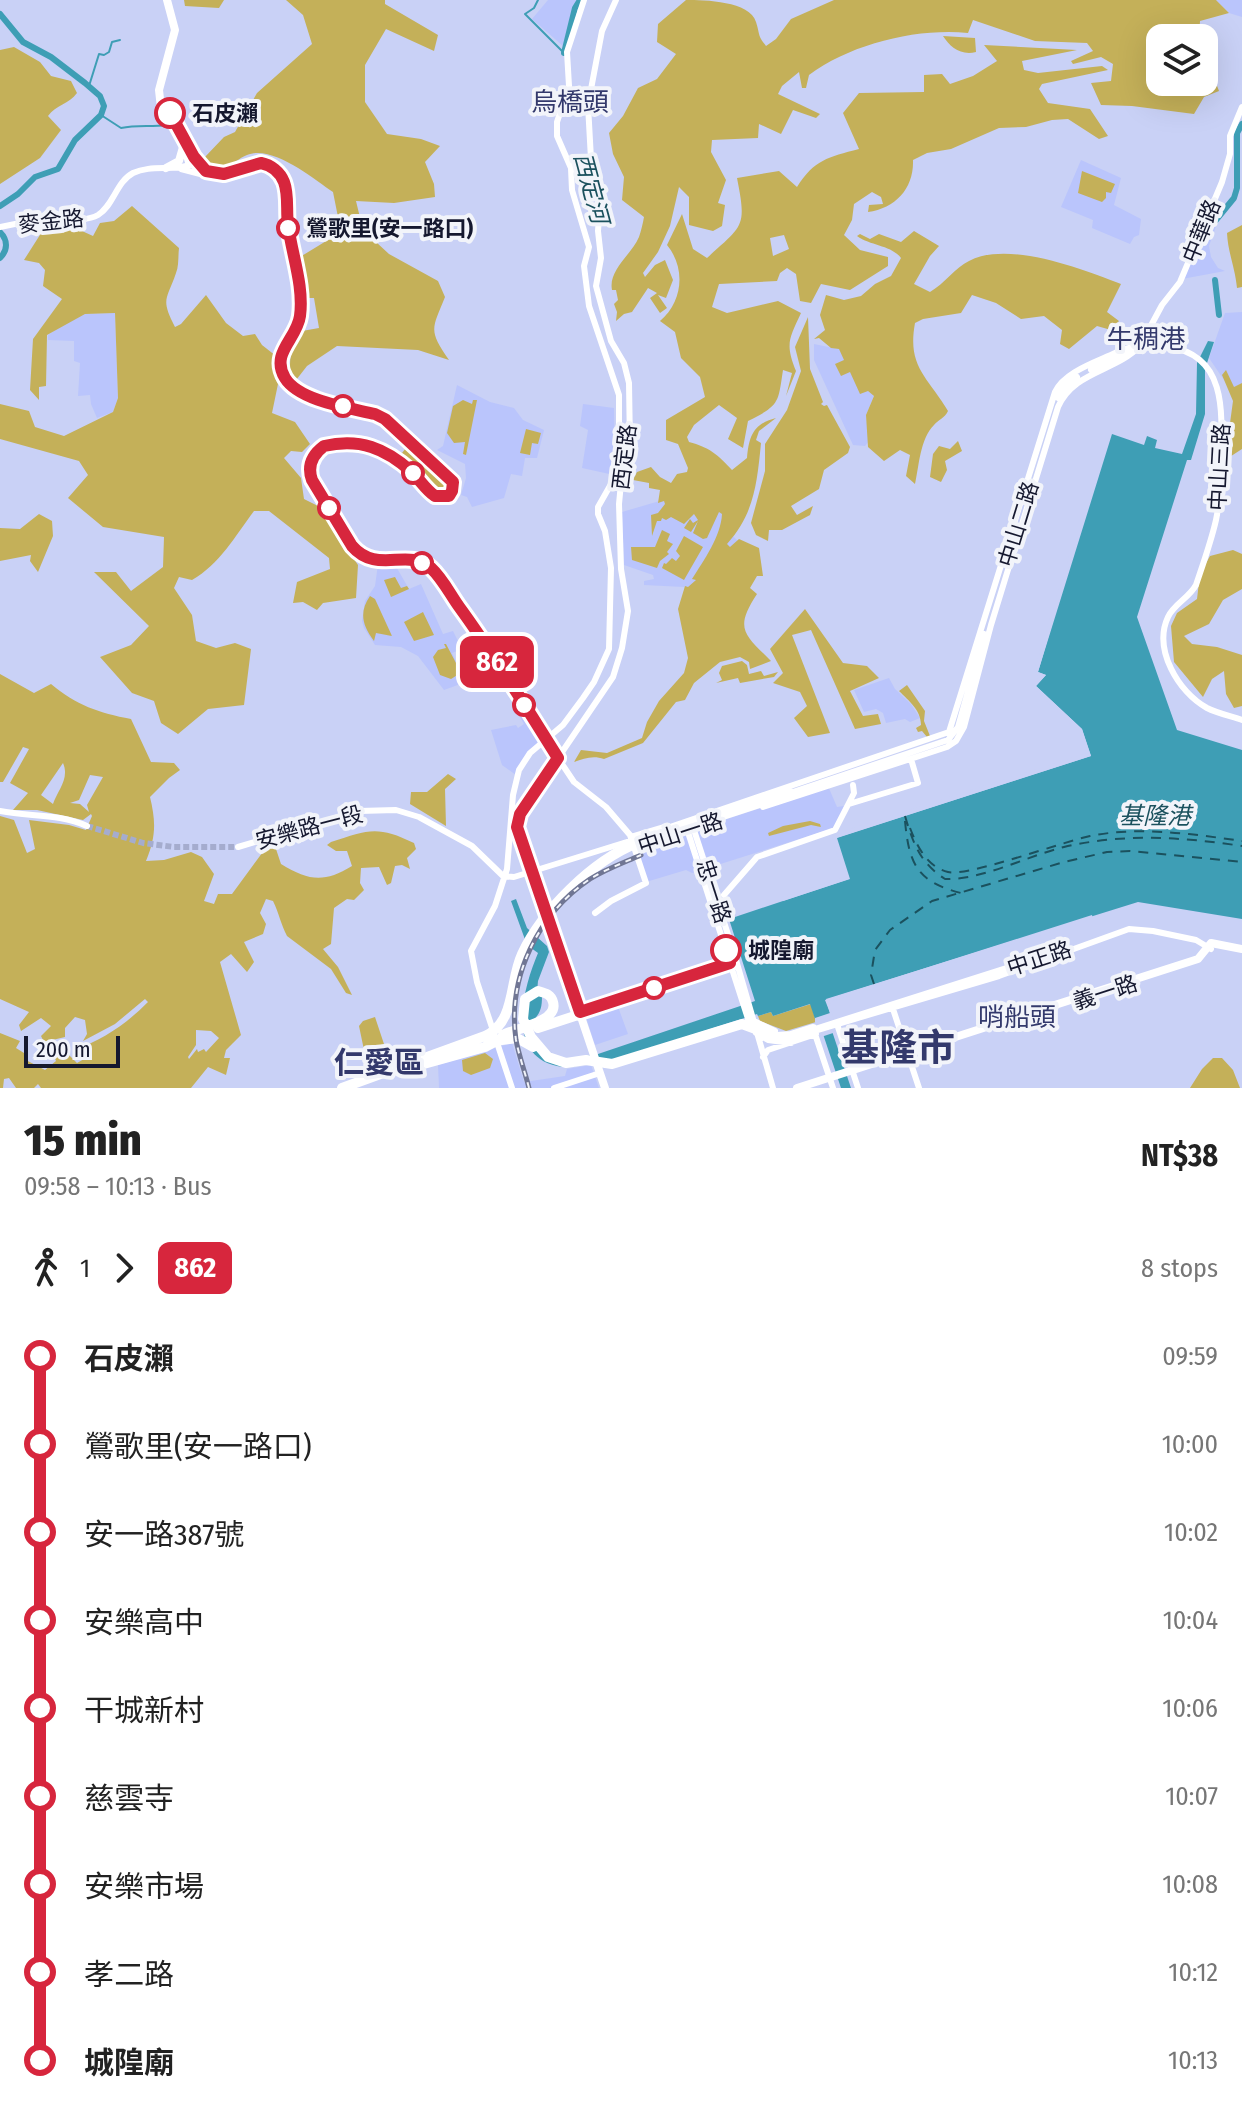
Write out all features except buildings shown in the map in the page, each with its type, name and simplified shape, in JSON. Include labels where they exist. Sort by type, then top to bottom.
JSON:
[{"type":"highway","points":[[342,1088],[485,1036],[500,1026],[518,964],[536,931],[575,885],[613,855],[637,843],[790,793]]},
{"type":"highway","points":[[411,1068],[489,1046],[502,1037],[509,1025],[521,964],[536,931]]},
{"type":"highway","points":[[499,1041],[511,1031],[522,1027],[533,1024],[551,1014],[554,1004],[551,997],[538,991],[525,999],[524,1023],[526,1027],[531,1037],[540,1049],[560,1062],[586,1060],[612,1064],[742,1024],[777,1037],[816,1030]]},
{"type":"highway","points":[[353,1088],[499,1041],[578,1011]]},
{"type":"highway","points":[[389,1071],[499,1041],[519,1039],[529,1043],[553,1063],[567,1066],[591,1063],[605,1067],[742,1025],[782,1040],[816,1030]]},
{"type":"main road","points":[[169,0],[175,30],[159,100],[192,160],[215,175],[261,163],[275,170],[285,185],[287,222],[299,284],[300,314],[297,327],[280,358],[284,375],[298,391],[385,419],[451,478],[454,486],[449,496],[435,496],[395,460],[376,447],[363,444],[324,446],[313,457],[309,472],[337,522],[361,555],[376,561],[417,561],[435,572],[489,648],[558,758],[518,821],[518,831],[605,1088]]},
{"type":"main road","points":[[169,0],[180,30],[164,99],[192,160]]},
{"type":"main road","points":[[173,168],[182,157],[183,143]]},
{"type":"main road","name":"中正路","points":[[1210,946],[1242,952]]},
{"type":"main road","name":"義一路","points":[[831,1082],[853,1072],[1200,961],[1210,946]]},
{"type":"main road","points":[[797,1088],[831,1082]]},
{"type":"main road","points":[[805,1088],[831,1082]]},
{"type":"street","points":[[512,1088],[471,958],[472,946],[495,906],[505,874],[513,795],[521,765],[530,753],[563,725],[577,707],[594,682],[609,649],[610,550],[598,507],[619,470],[619,395],[589,306],[584,272],[589,247],[572,190],[571,168],[557,136],[557,122],[569,86],[567,52],[584,0]]},
{"type":"street","name":"西定路","points":[[558,758],[615,672],[628,611],[621,569],[619,504],[621,483],[629,457],[629,383],[624,363],[611,341],[596,286],[601,258],[598,231],[600,204],[588,105],[604,24],[616,0]]},
{"type":"street","name":"中華路","points":[[1140,346],[1162,305],[1180,282],[1222,182],[1230,154],[1230,136],[1242,107]]},
{"type":"street","name":"麥金路","points":[[2,226],[96,216],[105,208],[120,183],[131,174],[142,170],[173,168],[192,160]]},
{"type":"street","points":[[173,168],[215,175]]},
{"type":"street","name":"中山二路","points":[[1140,346],[1131,355],[1076,383],[1058,407],[991,625],[964,727],[956,741],[945,741],[1057,387],[1077,372],[1126,347],[1140,346],[1173,347],[1199,357]]},
{"type":"street","name":"中山三路","points":[[1199,357],[1217,386],[1221,407],[1218,511],[1196,585],[1171,612],[1164,640],[1172,671],[1193,699],[1242,720]]},
{"type":"street","name":"中山一路","points":[[505,874],[514,877],[687,821],[790,793],[850,783],[909,754],[945,741]]},
{"type":"street","name":"中山一路","points":[[567,861],[619,852],[945,741]]},
{"type":"street","points":[[849,804],[918,783],[909,754]]},
{"type":"street","points":[[558,758],[574,782],[606,807],[631,837],[646,883],[595,913]]},
{"type":"street","points":[[850,783],[869,799]]},
{"type":"street","points":[[715,904],[755,859],[834,831],[854,793],[850,783]]},
{"type":"street","name":"安樂路一段","points":[[238,847],[359,811],[396,810],[419,817],[472,846],[505,874]]},
{"type":"street","points":[[0,811],[40,814],[87,826]]},
{"type":"street","name":"忠一路","points":[[687,821],[748,1008]]},
{"type":"street","points":[[631,837],[676,825]]},
{"type":"street","name":"忠一路","points":[[690,829],[700,882],[715,904]]},
{"type":"street","name":"中正路","points":[[837,1023],[1129,929],[1153,929],[1196,936],[1210,946]]},
{"type":"street","name":"中正路","points":[[837,1023],[893,1009],[1080,949],[1091,941]]},
{"type":"street","points":[[578,1011],[734,963]]},
{"type":"street","points":[[578,1011],[623,1000],[734,963]]},
{"type":"street","points":[[748,1008],[754,1021],[753,1031]]},
{"type":"street","points":[[748,1008],[773,1088]]},
{"type":"street","points":[[893,1009],[919,1088]]},
{"type":"street","points":[[754,1021],[786,1033],[816,1030]]},
{"type":"street","points":[[763,1057],[768,1050],[837,1023],[858,1088]]},
{"type":"street","points":[[768,1028],[772,1041]]},
{"type":"street","points":[[816,1030],[831,1082]]},
{"type":"street","points":[[753,1031],[772,1041],[791,1043]]},
{"type":"street","points":[[554,1088],[599,1069]]},
{"type":"shaded area","points":[[184,0],[224,0],[219,8],[185,6]]},
{"type":"shaded area","points":[[286,0],[385,0],[385,4],[438,35],[434,51],[386,29],[365,65],[365,102],[387,134],[421,139],[440,146],[425,162],[434,184],[435,197],[394,203],[356,201],[363,230],[389,254],[438,281],[445,297],[434,329],[449,360],[418,350],[337,346],[307,366],[293,384],[290,362],[295,344],[302,331],[319,328],[314,298],[307,298],[300,257],[341,232],[333,192],[292,164],[268,154],[247,155],[219,169],[212,169],[204,158],[224,137],[235,132],[257,93],[312,44],[303,15]]},
{"type":"shaded area","points":[[548,0],[580,0],[563,46],[532,19]]},
{"type":"shaded area","points":[[686,0],[726,3],[752,15],[766,46],[776,39],[791,19],[834,0],[1216,0],[1229,13],[1200,21],[1200,24],[1146,24],[1146,96],[1206,96],[1194,114],[1101,105],[1091,83],[1111,81],[1113,64],[1101,57],[1073,64],[1071,61],[1093,51],[1087,43],[1035,41],[973,20],[968,33],[906,36],[844,55],[809,75],[806,88],[802,88],[799,72],[782,86],[778,94],[820,114],[816,118],[793,110],[781,134],[759,124],[758,138],[712,140],[711,152],[726,180],[718,203],[725,205],[722,226],[713,231],[689,225],[689,197],[679,187],[670,226],[658,252],[643,273],[645,277],[655,265],[665,260],[673,280],[666,298],[658,295],[667,308],[660,313],[650,298],[657,293],[648,288],[632,312],[616,321],[614,304],[618,300],[612,283],[617,269],[639,237],[644,217],[622,200],[624,177],[613,154],[609,133],[623,116],[638,88],[657,79],[676,54],[657,42],[658,24]]},
{"type":"shaded area","points":[[1216,0],[1242,0],[1242,17],[1229,13]]},
{"type":"shaded area","points":[[943,36],[975,38],[976,52],[956,50]]},
{"type":"shaded area","points":[[984,45],[1077,50],[1022,61],[1024,70],[1038,73],[1102,66],[1108,70],[1042,84],[1039,89],[1048,103],[1090,109],[1108,136],[1099,139],[1068,119],[1052,120],[1026,127],[999,128],[951,149],[927,153],[913,160],[907,188],[895,201],[868,212],[869,205],[883,204],[881,197],[872,192],[854,204],[852,220],[844,235],[860,250],[888,257],[888,266],[850,290],[821,284],[811,303],[800,301],[796,274],[787,268],[780,273],[777,281],[719,284],[712,307],[727,313],[778,301],[801,313],[790,342],[790,354],[796,371],[786,396],[792,373],[783,370],[776,402],[748,421],[743,448],[728,439],[737,418],[719,405],[694,425],[687,437],[689,442],[713,452],[732,470],[747,458],[749,443],[757,427],[776,418],[759,431],[756,440],[761,443],[753,498],[743,521],[727,544],[730,547],[739,539],[759,548],[763,576],[757,576],[750,588],[757,594],[744,623],[749,637],[771,661],[750,669],[749,662],[740,657],[720,662],[694,683],[685,700],[676,702],[643,743],[604,759],[592,757],[574,762],[581,750],[607,753],[642,738],[659,701],[684,673],[688,658],[678,609],[685,586],[696,580],[692,579],[711,548],[721,522],[722,514],[719,512],[707,538],[703,539],[693,533],[698,521],[691,532],[684,528],[690,519],[693,523],[698,520],[694,514],[684,524],[671,517],[666,520],[662,518],[657,521],[652,536],[651,515],[658,513],[664,501],[658,503],[660,490],[649,488],[649,483],[633,480],[637,472],[651,467],[671,483],[677,474],[687,472],[678,444],[666,440],[666,420],[705,397],[700,377],[681,358],[675,332],[660,321],[677,295],[677,264],[667,245],[682,214],[693,249],[707,258],[739,224],[742,207],[737,178],[779,171],[797,187],[816,165],[859,149],[843,113],[859,93],[924,92],[924,75],[942,74],[950,84],[973,76],[997,61]],"holes":[[[784,235],[789,249],[773,256],[770,238]]]},
{"type":"shaded area","points":[[14,47],[40,62],[51,76],[71,81],[77,93],[48,116],[61,130],[40,158],[0,184],[0,50]]},
{"type":"shaded area","points":[[1081,160],[1121,178],[1114,205],[1141,219],[1139,235],[1130,244],[1092,228],[1093,220],[1061,207]]},
{"type":"shaded area","points":[[1082,171],[1115,184],[1111,193],[1106,192],[1102,202],[1078,193]]},
{"type":"shaded area","points":[[132,206],[179,248],[177,270],[166,299],[175,327],[206,295],[226,323],[243,336],[255,334],[262,345],[276,356],[275,378],[278,384],[272,413],[295,422],[310,444],[302,452],[291,451],[284,458],[301,478],[304,499],[318,506],[358,565],[356,598],[323,603],[317,610],[303,602],[293,603],[297,582],[330,569],[329,558],[269,511],[254,511],[226,549],[202,574],[192,580],[179,577],[174,588],[192,615],[196,641],[216,648],[235,643],[251,649],[244,705],[208,709],[178,734],[161,723],[154,701],[132,693],[100,657],[131,645],[149,626],[94,572],[116,572],[131,591],[163,567],[164,537],[103,527],[68,498],[88,475],[79,461],[0,439],[0,404],[29,411],[35,427],[64,436],[113,412],[118,398],[115,313],[85,314],[47,335],[46,386],[39,387],[39,400],[30,390],[33,339],[62,299],[43,286],[45,270],[39,263],[24,260],[45,227],[78,224],[82,231],[93,236],[100,223],[114,221]]},
{"type":"shaded area","points":[[1212,211],[1220,215],[1209,246],[1211,257],[1218,268],[1225,271],[1182,279]]},
{"type":"shaded area","points":[[1242,225],[1242,287],[1237,288],[1227,233]]},
{"type":"shaded area","points":[[914,231],[939,246],[914,284],[930,292],[969,261],[985,255],[1004,254],[1045,259],[1121,284],[1107,312],[1119,321],[1111,330],[1097,326],[1069,349],[1060,344],[1062,330],[1044,316],[1021,319],[996,303],[972,295],[961,313],[915,323],[916,361],[948,411],[929,431],[915,484],[906,476],[910,455],[900,450],[884,461],[868,447],[866,415],[874,396],[868,391],[860,394],[850,372],[841,376],[835,364],[844,360],[839,349],[831,348],[819,338],[814,339],[825,330],[820,315],[826,295],[844,300],[861,296],[891,276],[901,258],[892,250],[857,236],[860,234],[870,239],[879,234],[901,242]]},
{"type":"shaded area","points":[[1242,312],[1242,384],[1230,389],[1209,358],[1225,313]]},
{"type":"shaded area","points":[[115,313],[118,398],[113,412],[97,418],[90,395],[78,396],[80,363],[74,361],[74,341],[48,340],[48,335],[64,323],[85,314]]},
{"type":"shaded area","points":[[808,317],[810,369],[823,402],[821,404],[827,405],[850,447],[848,453],[824,470],[819,489],[791,506],[797,515],[813,506],[810,515],[782,530],[769,530],[768,541],[756,535],[751,523],[765,471],[765,444],[787,410],[801,371],[795,347]]},
{"type":"shaded area","points":[[814,344],[848,351],[868,391],[874,396],[866,415],[869,441],[865,446],[853,445],[814,360]]},
{"type":"shaded area","points":[[1226,370],[1234,387],[1242,383],[1242,449],[1225,460],[1233,401],[1222,375]]},
{"type":"shaded area","points":[[457,385],[490,402],[514,408],[523,420],[544,430],[537,458],[525,458],[522,476],[511,474],[504,498],[472,507],[467,497],[461,495],[466,478],[465,464],[437,450],[443,446]]},
{"type":"shaded area","points":[[463,400],[472,404],[473,400],[477,400],[466,455],[463,454],[465,442],[454,443],[447,433],[453,406]]},
{"type":"shaded area","points":[[583,404],[614,408],[615,459],[616,464],[625,466],[614,475],[582,468],[588,430],[580,426]]},
{"type":"shaded area","points":[[526,429],[541,433],[538,444],[532,443],[530,455],[520,453]]},
{"type":"shaded area","points":[[958,441],[962,451],[945,461],[947,470],[941,482],[930,477],[933,454],[939,446],[950,449]]},
{"type":"shaded area","points":[[409,444],[450,482],[448,490],[437,491],[396,456],[394,452],[402,453]]},
{"type":"shaded area","points":[[721,474],[728,531],[738,541],[693,590],[644,585],[644,581],[654,579],[653,575],[624,565],[622,512],[663,500],[681,479]]},
{"type":"shaded area","points":[[39,514],[52,521],[53,536],[38,572],[30,561],[31,555],[0,561],[0,528],[20,529]]},
{"type":"shaded area","points":[[662,530],[670,534],[667,541],[673,544],[657,568],[632,560],[631,547],[655,547]]},
{"type":"shaded area","points":[[684,536],[703,547],[684,580],[662,568],[664,563],[672,558],[676,561],[680,556],[676,551]]},
{"type":"shaded area","points":[[1233,550],[1242,554],[1242,589],[1223,600],[1209,624],[1184,636],[1192,644],[1217,647],[1242,655],[1242,706],[1234,708],[1226,694],[1224,671],[1212,679],[1203,697],[1174,662],[1171,626],[1177,613],[1197,599],[1200,574],[1210,556]]},
{"type":"shaded area","points":[[394,563],[409,589],[421,584],[443,634],[453,631],[462,649],[452,653],[466,682],[444,690],[418,656],[401,647],[375,645],[364,628],[365,601],[375,586],[378,564]]},
{"type":"shaded area","points":[[395,577],[401,588],[407,586],[409,589],[391,597],[384,580]]},
{"type":"shaded area","points":[[370,596],[375,599],[392,636],[376,633],[374,641],[367,629],[363,613]]},
{"type":"shaded area","points":[[805,609],[843,663],[867,666],[879,678],[850,691],[863,716],[878,714],[881,724],[855,729],[811,630],[792,635],[830,733],[808,737],[794,718],[807,706],[800,692],[773,683],[783,673],[770,649]]},
{"type":"shaded area","points":[[423,612],[434,635],[414,641],[404,622]]},
{"type":"shaded area","points":[[444,644],[465,680],[459,674],[451,679],[440,675],[433,657],[438,650],[446,648]]},
{"type":"shaded area","points":[[742,661],[747,665],[749,674],[761,671],[764,676],[778,672],[774,677],[740,683],[738,678],[716,683],[722,680],[719,673],[722,666]]},
{"type":"shaded area","points":[[0,674],[34,693],[51,684],[88,707],[131,719],[151,762],[174,763],[180,770],[150,797],[154,829],[146,861],[164,860],[191,852],[202,857],[214,874],[204,901],[214,904],[218,894],[232,894],[265,849],[275,846],[281,864],[316,878],[333,875],[352,866],[347,851],[336,851],[327,845],[354,835],[372,831],[391,834],[414,843],[416,849],[407,858],[410,869],[395,866],[391,883],[387,885],[379,867],[361,868],[360,883],[364,890],[354,900],[347,899],[334,908],[331,944],[323,949],[338,967],[352,995],[346,993],[331,969],[287,936],[273,901],[266,899],[260,913],[266,924],[263,934],[244,942],[254,962],[247,972],[231,954],[220,962],[241,1035],[226,1050],[224,1058],[230,1058],[226,1075],[208,1067],[191,1088],[41,1088],[38,1084],[34,1088],[16,1088],[9,1078],[4,1079],[3,1088],[0,1088],[0,1033],[20,1041],[16,1048],[24,1053],[24,1059],[45,1070],[56,1061],[53,1053],[64,1050],[77,1063],[84,1059],[74,1050],[114,1030],[148,1002],[145,999],[115,1024],[83,1041],[87,1034],[85,1020],[75,1017],[65,1028],[65,1037],[44,1042],[41,1036],[51,1026],[41,1018],[21,1031],[19,1025],[29,1012],[0,999],[0,816],[14,820],[27,853],[35,849],[29,820],[86,830],[92,816],[83,820],[37,810],[13,810],[28,793],[10,783],[29,749],[23,747],[3,782],[0,782]],"holes":[[[63,763],[64,780],[53,804],[41,795]],[[90,775],[103,777],[87,805],[89,812],[80,804],[70,803],[79,800]],[[196,1030],[211,1031],[219,1038],[206,1052],[204,1049],[198,1052],[197,1049],[189,1059],[196,1045]]]},
{"type":"shaded area","points":[[889,678],[920,718],[910,722],[905,719],[886,723],[883,713],[876,709],[864,712],[854,690]]},
{"type":"shaded area","points":[[907,685],[925,711],[924,721],[930,736],[918,732],[916,728],[921,725],[919,715],[899,691]]},
{"type":"shaded area","points":[[537,711],[551,731],[528,752],[516,775],[502,765],[491,730],[516,725],[518,728],[524,724],[520,717]]},
{"type":"shaded area","points":[[448,774],[456,779],[445,789],[446,826],[410,804],[411,792],[427,792]]},
{"type":"shaded area","points":[[828,786],[837,807],[844,806],[837,824],[831,829],[692,873],[686,870],[646,882],[638,848]]},
{"type":"shaded area","points":[[810,821],[821,827],[811,825],[769,836],[768,833],[783,826]]},
{"type":"shaded area","points":[[617,1004],[628,1034],[595,1045],[585,1014]]},
{"type":"shaded area","points":[[811,1004],[816,1022],[786,1031],[760,1021],[758,1016],[771,1012],[773,1016]]},
{"type":"shaded area","points":[[375,1017],[384,1044],[364,1050],[359,1026]]},
{"type":"shaded area","points":[[512,1043],[524,1082],[565,1076],[567,1069],[591,1065],[599,1088],[439,1088],[438,1065]]},
{"type":"shaded area","points":[[485,1053],[493,1059],[490,1068],[471,1075],[463,1071],[462,1060]]},
{"type":"shaded area","points":[[1213,1058],[1222,1058],[1233,1070],[1240,1088],[1190,1088]]},
{"type":"water","name":"基隆港","points":[[1208,341],[1214,342],[1205,369],[1205,414],[1191,460],[1187,460],[1137,617],[1177,730],[1242,750],[1242,919],[1138,902],[826,999],[831,1017],[828,1019],[851,1088],[841,1088],[810,1004],[773,1016],[771,1012],[757,1014],[604,1063],[562,1067],[540,1059],[530,1048],[524,1034],[522,1017],[528,983],[538,953],[527,945],[511,901],[516,899],[527,928],[547,946],[549,952],[538,981],[541,1008],[530,1023],[535,1039],[548,1054],[567,1060],[598,1054],[755,1001],[729,919],[849,879],[836,838],[1091,756],[1082,729],[1036,686],[1046,675],[1038,672],[1112,434],[1144,445],[1147,436],[1157,440],[1155,448],[1182,454],[1196,414],[1197,363]]},
{"type":"pier","points":[[1069,556],[1072,557],[1038,672],[1046,675],[1036,686],[1082,729],[1091,756],[837,838],[850,879],[783,901],[782,897],[845,877],[832,839],[834,834],[1086,753],[1079,732],[1032,687],[1039,677],[1034,671]]},
{"type":"pier","points":[[1092,915],[1093,919],[830,1002],[836,1032],[821,1037],[815,1018],[830,1013],[825,1000]]},
{"type":"waterway","points":[[538,0],[534,8],[525,14],[563,52]]},
{"type":"waterway","name":"西定河","points":[[564,53],[575,8],[580,0]]},
{"type":"waterway","points":[[0,14],[23,42],[51,57],[85,83],[100,96],[104,106],[101,115],[75,140],[58,169],[35,177],[0,206]]},
{"type":"waterway","points":[[89,86],[99,54],[109,52],[112,42],[120,40]]},
{"type":"waterway","points":[[101,115],[121,128],[167,125]]},
{"type":"waterway","points":[[1216,220],[1234,198],[1237,188],[1237,133],[1242,124]]},
{"type":"waterway","points":[[0,232],[6,245],[0,258]]},
{"type":"waterway","points":[[1215,280],[1219,315]]},
{"type":"ferry route","points":[[905,816],[919,852],[929,866],[945,879],[974,876],[1064,847],[1109,840],[1175,839],[1242,846]]},
{"type":"ferry route","points":[[905,821],[909,849],[918,869],[934,883],[961,893]]},
{"type":"ferry route","points":[[910,828],[929,861],[948,872],[974,869],[1077,839],[1109,833],[1166,832],[1242,841]]},
{"type":"ferry route","points":[[874,984],[871,975],[875,950],[890,930],[932,901],[1107,852],[1130,851],[1242,862]]},
{"type":"tunnel","points":[[87,826],[143,843],[174,847],[238,847]]},
{"type":"railway","points":[[529,1088],[516,1040],[514,1016],[516,993],[530,949],[555,910],[572,893],[596,875],[641,855]]},
{"type":"bus line","name":"862","points":[[170,113],[194,157],[206,171],[224,174],[261,163],[275,170],[283,181],[299,284],[300,310],[297,327],[280,358],[287,381],[303,394],[385,419],[453,482],[449,496],[435,496],[410,471],[368,444],[324,446],[313,457],[309,472],[352,546],[361,555],[376,561],[417,561],[435,572],[489,648],[558,758],[520,814],[517,827],[580,1012],[730,963],[726,950]]},
{"type":"place","name":"石皮瀨","points":[[170,113]]},
{"type":"place","name":"鶯歌里(安一路口)","points":[[288,228]]},
{"type":"place","name":"城隍廟","points":[[726,950]]},
{"type":"district","name":"烏橋頭","points":[[570,102]]},
{"type":"district","name":"牛稠港","points":[[1146,339]]},
{"type":"district","name":"哨船頭","points":[[1017,1017]]},
{"type":"district","name":"基隆市","points":[[898,1048]]},
{"type":"district","name":"仁愛區","points":[[379,1063]]}]
